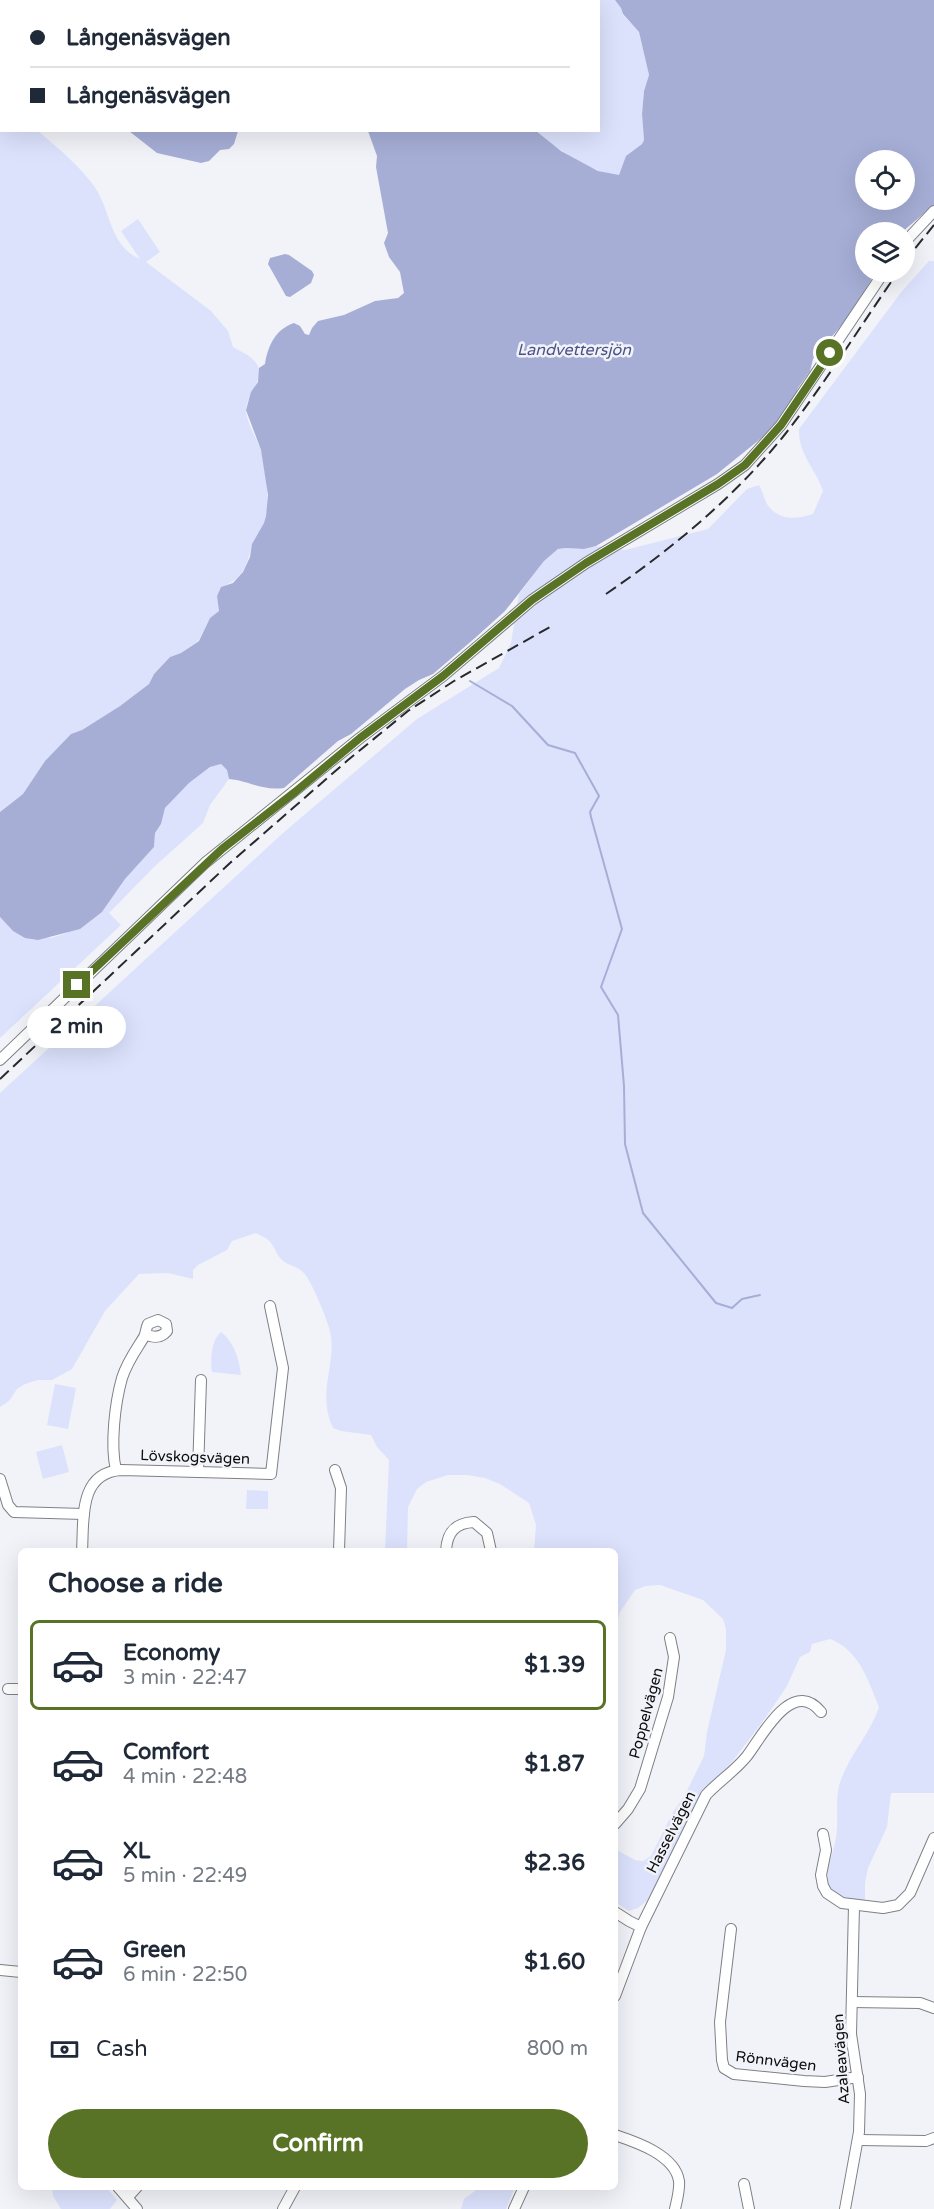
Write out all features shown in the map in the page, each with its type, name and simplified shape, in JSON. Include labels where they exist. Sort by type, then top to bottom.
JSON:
[{"type":"street","points":[[915,231],[934,211]]},
{"type":"street","points":[[0,1060],[205,863],[360,738],[443,676],[532,600],[586,563],[718,484],[745,465],[781,425],[877,282]]},
{"type":"street","name":"Lövskogsvägen","points":[[116,1470],[271,1474],[283,1368],[270,1306]]},
{"type":"street","points":[[82,1548],[86,1498],[90,1489],[103,1476],[116,1470],[112,1455],[113,1438],[122,1378],[135,1348],[145,1334]]},
{"type":"street","points":[[198,1472],[201,1380]]},
{"type":"street","points":[[335,1470],[341,1488],[339,1548]]},
{"type":"street","points":[[0,1479],[8,1505],[14,1512],[84,1514]]},
{"type":"street","points":[[446,1548],[447,1539],[454,1527],[474,1522],[487,1533],[490,1548]]},
{"type":"street","name":"Poppelvägen","points":[[618,1821],[640,1789],[668,1697],[674,1658],[670,1638]]},
{"type":"street","points":[[8,1689],[18,1689]]},
{"type":"street","name":"Hasselvägen","points":[[618,1988],[641,1927],[706,1795],[746,1757],[770,1722],[780,1712],[789,1706],[807,1702],[812,1703],[821,1712]]},
{"type":"street","points":[[823,1834],[826,1850],[821,1875],[823,1886],[833,1899],[854,1906],[884,1908],[904,1901],[915,1883],[934,1838]]},
{"type":"street","name":"Azaleavägen","points":[[845,2209],[859,2140],[860,2094],[851,2034],[854,1906]]},
{"type":"street","points":[[618,1914],[641,1927]]},
{"type":"street","name":"Rönnvägen","points":[[731,1929],[720,2022],[724,2068],[734,2074],[804,2081],[825,2082],[858,2077]]},
{"type":"street","points":[[0,1970],[18,1972]]},
{"type":"street","points":[[852,2002],[920,2003],[934,2008]]},
{"type":"street","points":[[618,2135],[653,2151],[673,2167],[679,2182],[675,2209]]},
{"type":"street","points":[[859,2140],[926,2141],[934,2138]]},
{"type":"street","points":[[744,2184],[749,2209]]},
{"type":"street","points":[[121,2190],[137,2209]]},
{"type":"street","points":[[128,2197],[134,2190]]},
{"type":"street","points":[[283,2209],[294,2190]]},
{"type":"street","points":[[514,2209],[523,2190]]},
{"type":"shaded area","points":[[600,0],[615,0],[623,15],[639,32],[649,75],[644,91],[642,114],[644,140],[627,156],[619,175],[611,175],[588,166],[537,132],[600,132]]},
{"type":"shaded area","points":[[0,132],[39,132],[68,157],[94,186],[122,245],[140,259],[121,231],[138,219],[160,252],[146,262],[211,311],[228,331],[233,347],[247,355],[258,366],[259,377],[249,398],[246,414],[262,456],[266,474],[267,513],[253,543],[246,566],[235,580],[221,587],[217,596],[219,611],[210,618],[199,640],[181,653],[170,657],[154,674],[149,684],[120,706],[82,730],[71,734],[45,761],[23,794],[0,812]]},
{"type":"shaded area","points":[[929,261],[934,261],[934,1793],[891,1793],[887,1827],[868,1868],[865,1900],[851,1900],[834,1893],[829,1887],[828,1871],[836,1837],[839,1786],[847,1765],[879,1707],[861,1667],[848,1650],[830,1639],[812,1644],[810,1652],[800,1657],[787,1686],[766,1717],[732,1762],[711,1783],[648,1900],[638,1908],[629,1911],[618,1904],[618,1851],[635,1860],[643,1861],[651,1856],[704,1756],[707,1732],[726,1650],[726,1629],[723,1619],[703,1600],[660,1585],[635,1590],[620,1612],[618,1619],[618,1548],[534,1548],[536,1525],[529,1503],[500,1484],[485,1478],[448,1475],[426,1482],[417,1489],[408,1507],[407,1548],[385,1548],[389,1460],[377,1447],[371,1435],[333,1428],[326,1403],[332,1348],[325,1315],[304,1273],[281,1259],[270,1241],[256,1233],[232,1241],[227,1250],[198,1265],[193,1270],[193,1279],[168,1273],[139,1274],[105,1311],[72,1369],[52,1380],[38,1380],[25,1384],[0,1407],[0,1093],[283,833],[417,719],[499,668],[511,643],[519,594],[544,561],[558,549],[584,549],[596,546],[625,550],[708,529],[747,489],[759,485],[767,505],[779,515],[795,518],[813,514],[823,491],[804,454],[799,429],[902,291],[910,282],[915,282],[915,277]]},
{"type":"shaded area","points":[[221,764],[227,770],[229,779],[210,805],[203,823],[155,866],[109,913],[121,925],[0,1038],[0,917],[13,931],[51,938],[64,934],[102,912],[125,879],[154,847],[155,833],[161,824],[165,808],[189,783],[210,767]]},
{"type":"shaded area","points":[[221,1332],[235,1351],[241,1375],[212,1372],[212,1350]]},
{"type":"shaded area","points":[[55,1384],[76,1388],[68,1429],[47,1425]]},
{"type":"shaded area","points":[[62,1445],[69,1472],[43,1479],[36,1452]]},
{"type":"shaded area","points":[[247,1490],[268,1491],[268,1509],[246,1509]]},
{"type":"shaded area","points":[[52,2190],[109,2190],[117,2200],[110,2209],[61,2209],[53,2196]]},
{"type":"shaded area","points":[[476,2190],[514,2190],[506,2209],[461,2209],[464,2199]]},
{"type":"water","name":"Landvettersjön","points":[[615,0],[934,0],[934,205],[914,222],[855,222],[855,282],[870,282],[850,315],[813,359],[810,371],[776,424],[717,474],[596,546],[584,549],[558,549],[544,561],[505,611],[475,638],[433,674],[405,689],[351,734],[338,741],[284,788],[262,787],[229,779],[227,770],[221,764],[210,767],[189,783],[165,808],[161,824],[155,833],[154,847],[125,879],[102,912],[80,929],[38,940],[25,938],[13,931],[0,917],[0,812],[23,794],[45,761],[71,734],[82,730],[120,706],[149,684],[154,674],[170,657],[181,653],[199,641],[210,618],[219,611],[217,596],[221,587],[233,583],[243,572],[250,557],[252,544],[264,523],[268,495],[261,450],[246,410],[251,392],[258,382],[259,368],[265,364],[268,350],[274,339],[282,329],[294,323],[309,335],[318,321],[344,315],[375,301],[398,298],[404,293],[400,272],[389,257],[384,243],[388,233],[376,167],[377,156],[368,132],[537,132],[561,151],[598,171],[619,175],[626,156],[644,140],[642,114],[644,91],[649,75],[639,32],[623,14]]},
{"type":"water","points":[[130,132],[238,132],[234,144],[229,149],[220,150],[209,161],[201,163],[157,153]]},
{"type":"water","points":[[285,254],[312,271],[314,275],[311,283],[290,297],[286,296],[268,264],[270,258]]},
{"type":"waterway","points":[[470,681],[512,706],[548,745],[575,753],[599,796],[590,812],[622,929],[601,987],[618,1015],[624,1086],[625,1144],[643,1213],[716,1303],[732,1308],[742,1299],[760,1295]]},
{"type":"railway","points":[[915,248],[934,225]]},
{"type":"railway","points":[[606,594],[679,540],[746,479],[786,433],[815,394],[891,282]]},
{"type":"railway","points":[[0,1079],[230,863],[348,760],[408,711],[454,681],[550,627]]},
{"type":"route","points":[[77,985],[205,863],[360,738],[443,676],[532,600],[630,535],[718,484],[745,465],[781,425],[830,353]]}]
